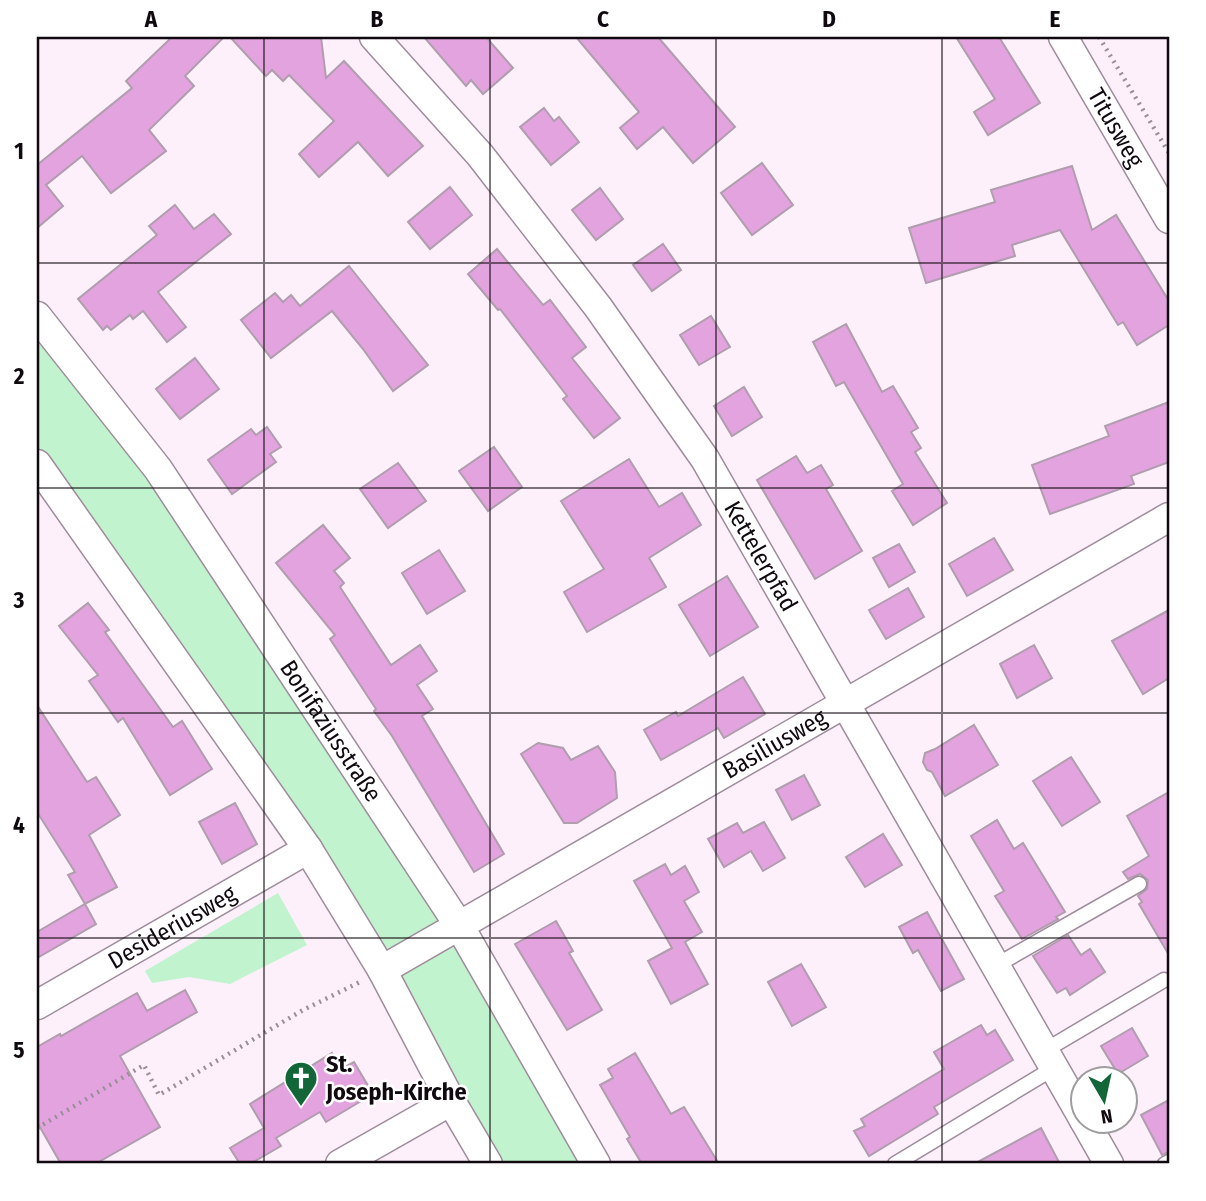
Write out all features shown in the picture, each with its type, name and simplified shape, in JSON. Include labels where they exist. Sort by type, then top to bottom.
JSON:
[{"type":"street","name":"Kettelerpfad","points":[[374,37],[480,155],[598,307],[705,459],[1070,1096]]},
{"type":"street","name":"Titusweg","points":[[1063,37],[1169,219]]},
{"type":"street","name":"Bonifaziusstraße","points":[[37,316],[158,469],[460,927],[596,1164]]},
{"type":"street","points":[[37,464],[308,849],[382,970],[488,1164]]},
{"type":"street","name":"Basiliusweg","points":[[382,970],[1169,517]]},
{"type":"street","name":"Desideriusweg","points":[[37,1005],[308,849]]},
{"type":"street","points":[[340,1164],[452,1101]]},
{"type":"street","name":"Kettelerpfad","points":[[1092,1134],[1109,1164]]},
{"type":"lane","points":[[995,965],[1139,884]]},
{"type":"lane","points":[[895,1164],[1164,980]]},
{"type":"lane","points":[[1165,1164],[1169,1162]]},
{"type":"path","points":[[1099,37],[1169,153]]},
{"type":"path","points":[[37,1128],[144,1065],[159,1095],[303,1010],[382,970]]},
{"type":"green space","points":[[37,329],[153,476],[462,945],[585,1164],[500,1164],[311,837],[37,447]]},
{"type":"green space","points":[[278,893],[307,945],[230,984],[189,977],[152,983],[145,971]]},
{"type":"building","points":[[172,37],[224,37],[185,76],[194,86],[149,130],[166,151],[111,193],[82,156],[46,185],[63,206],[37,228],[37,165],[132,88],[126,81]]},
{"type":"building","points":[[230,37],[321,37],[326,78],[344,61],[423,146],[388,176],[358,142],[319,177],[299,154],[334,121],[289,75],[283,81],[272,70],[266,76]]},
{"type":"building","points":[[424,37],[486,37],[513,68],[483,94],[471,80],[466,86]]},
{"type":"building","points":[[576,37],[658,37],[735,127],[693,163],[663,127],[637,149],[620,128],[639,112]]},
{"type":"building","points":[[956,37],[999,37],[1040,103],[988,135],[974,112],[995,99]]},
{"type":"building","points":[[544,108],[554,121],[559,117],[579,142],[551,165],[520,127]]},
{"type":"building","points":[[762,163],[793,205],[752,235],[721,193]]},
{"type":"building","points":[[1072,166],[1092,230],[1116,215],[1169,301],[1169,325],[1137,345],[1123,322],[1118,325],[1060,230],[1012,245],[1015,256],[926,283],[909,228],[995,202],[991,190]]},
{"type":"building","points":[[450,187],[472,215],[430,249],[408,222]]},
{"type":"building","points":[[600,188],[623,219],[596,240],[572,210]]},
{"type":"building","points":[[175,205],[194,229],[214,214],[231,234],[158,292],[186,327],[167,342],[143,311],[133,319],[130,315],[111,330],[107,326],[103,330],[78,299],[157,235],[149,226]]},
{"type":"building","points":[[663,244],[681,270],[652,291],[633,265]]},
{"type":"building","points":[[497,249],[543,305],[550,300],[586,347],[572,358],[620,418],[594,438],[563,399],[567,396],[500,309],[498,310],[468,274]]},
{"type":"building","points":[[349,266],[428,365],[393,391],[332,311],[271,358],[241,320],[275,293],[283,302],[291,295],[300,306]]},
{"type":"building","points":[[711,316],[730,347],[699,365],[680,335]]},
{"type":"building","points":[[846,324],[882,392],[893,386],[918,428],[911,432],[921,448],[915,452],[947,503],[913,525],[892,491],[903,484],[844,382],[836,386],[813,342]]},
{"type":"building","points":[[195,358],[219,389],[180,419],[156,389]]},
{"type":"building","points":[[744,387],[762,417],[732,436],[714,406]]},
{"type":"building","points":[[1169,402],[1169,462],[1131,476],[1134,484],[1050,514],[1032,465],[1109,436],[1105,426]]},
{"type":"building","points":[[267,427],[281,447],[270,454],[276,462],[232,494],[208,460],[251,429],[256,435]]},
{"type":"building","points":[[494,447],[522,487],[488,511],[459,471]]},
{"type":"building","points":[[796,456],[807,473],[821,465],[833,485],[826,489],[862,551],[815,579],[757,480]]},
{"type":"building","points":[[629,459],[659,507],[682,493],[701,525],[649,558],[666,587],[587,632],[564,592],[604,569],[561,501]]},
{"type":"building","points":[[398,463],[426,501],[388,528],[360,489]]},
{"type":"building","points":[[323,525],[350,558],[334,571],[344,583],[340,587],[391,665],[420,645],[437,671],[417,685],[433,709],[422,716],[504,854],[474,872],[374,711],[376,709],[330,639],[335,635],[276,563]]},
{"type":"building","points":[[994,538],[1013,570],[967,596],[949,564]]},
{"type":"building","points":[[899,544],[915,572],[889,587],[873,558]]},
{"type":"building","points":[[439,550],[465,591],[427,614],[402,573]]},
{"type":"building","points":[[727,576],[758,627],[710,656],[679,605]]},
{"type":"building","points":[[908,588],[924,617],[886,639],[869,610]]},
{"type":"building","points":[[88,603],[109,630],[105,632],[173,727],[182,721],[212,769],[170,795],[123,718],[118,722],[89,681],[98,675],[59,626]]},
{"type":"building","points":[[1169,610],[1169,678],[1143,694],[1112,641]]},
{"type":"building","points":[[1034,645],[1052,678],[1017,698],[1000,664]]},
{"type":"building","points":[[743,677],[765,714],[724,738],[718,728],[661,760],[644,730],[676,712],[678,716]]},
{"type":"building","points":[[37,705],[87,782],[96,777],[120,815],[89,835],[117,887],[85,904],[68,875],[75,872],[37,812]]},
{"type":"building","points":[[974,725],[998,765],[945,796],[932,772],[927,770],[923,762],[925,753]]},
{"type":"building","points":[[538,743],[563,748],[571,760],[598,746],[615,772],[617,798],[577,823],[564,823],[521,754]]},
{"type":"building","points":[[1071,757],[1100,802],[1062,826],[1033,781]]},
{"type":"building","points":[[804,775],[820,805],[792,820],[776,790]]},
{"type":"building","points":[[1169,792],[1169,955],[1139,904],[1142,902],[1138,896],[1147,889],[1148,880],[1140,874],[1128,879],[1123,872],[1149,856],[1127,816]]},
{"type":"building","points":[[235,803],[257,844],[222,864],[199,822]]},
{"type":"building","points":[[997,820],[1014,849],[1023,843],[1065,912],[1056,917],[1058,919],[1022,939],[995,896],[1004,891],[971,836]]},
{"type":"building","points":[[764,822],[785,858],[763,871],[751,851],[724,867],[708,839],[737,823],[743,833]]},
{"type":"building","points":[[883,834],[902,865],[865,887],[846,857]]},
{"type":"building","points":[[665,864],[671,875],[685,866],[699,892],[684,901],[702,932],[685,942],[708,984],[671,1004],[648,961],[672,948],[634,881]]},
{"type":"building","points":[[85,904],[96,924],[37,958],[37,932]]},
{"type":"building","points":[[927,912],[964,979],[941,991],[918,950],[913,953],[899,927]]},
{"type":"building","points":[[556,921],[573,951],[569,953],[602,1010],[567,1030],[515,944]]},
{"type":"building","points":[[1068,935],[1081,955],[1090,949],[1105,972],[1070,995],[1066,988],[1057,993],[1033,956]]},
{"type":"building","points":[[801,964],[826,1007],[792,1026],[768,982]]},
{"type":"building","points":[[185,990],[197,1012],[120,1056],[160,1127],[95,1164],[61,1164],[37,1122],[37,1047],[137,993],[147,1011]]},
{"type":"building","points":[[981,1025],[987,1035],[995,1030],[1013,1060],[934,1107],[938,1114],[869,1156],[854,1131],[865,1126],[861,1119],[944,1069],[934,1052]]},
{"type":"building","points":[[1132,1028],[1148,1056],[1135,1064],[1112,1064],[1101,1046]]},
{"type":"building","name":"St. Joseph-Kirche","points":[[332,1053],[341,1069],[354,1062],[373,1094],[326,1122],[320,1112],[276,1138],[281,1146],[250,1164],[240,1164],[230,1148],[264,1128],[250,1104]]},
{"type":"building","points":[[635,1053],[671,1114],[684,1107],[719,1164],[642,1164],[600,1085],[613,1078],[608,1069]]},
{"type":"building","points":[[1169,1100],[1169,1152],[1162,1155],[1141,1115]]},
{"type":"building","points":[[1041,1128],[1060,1164],[974,1164]]},
{"type":"place","name":"St. Joseph-Kirche","points":[[301,1108]]}]
